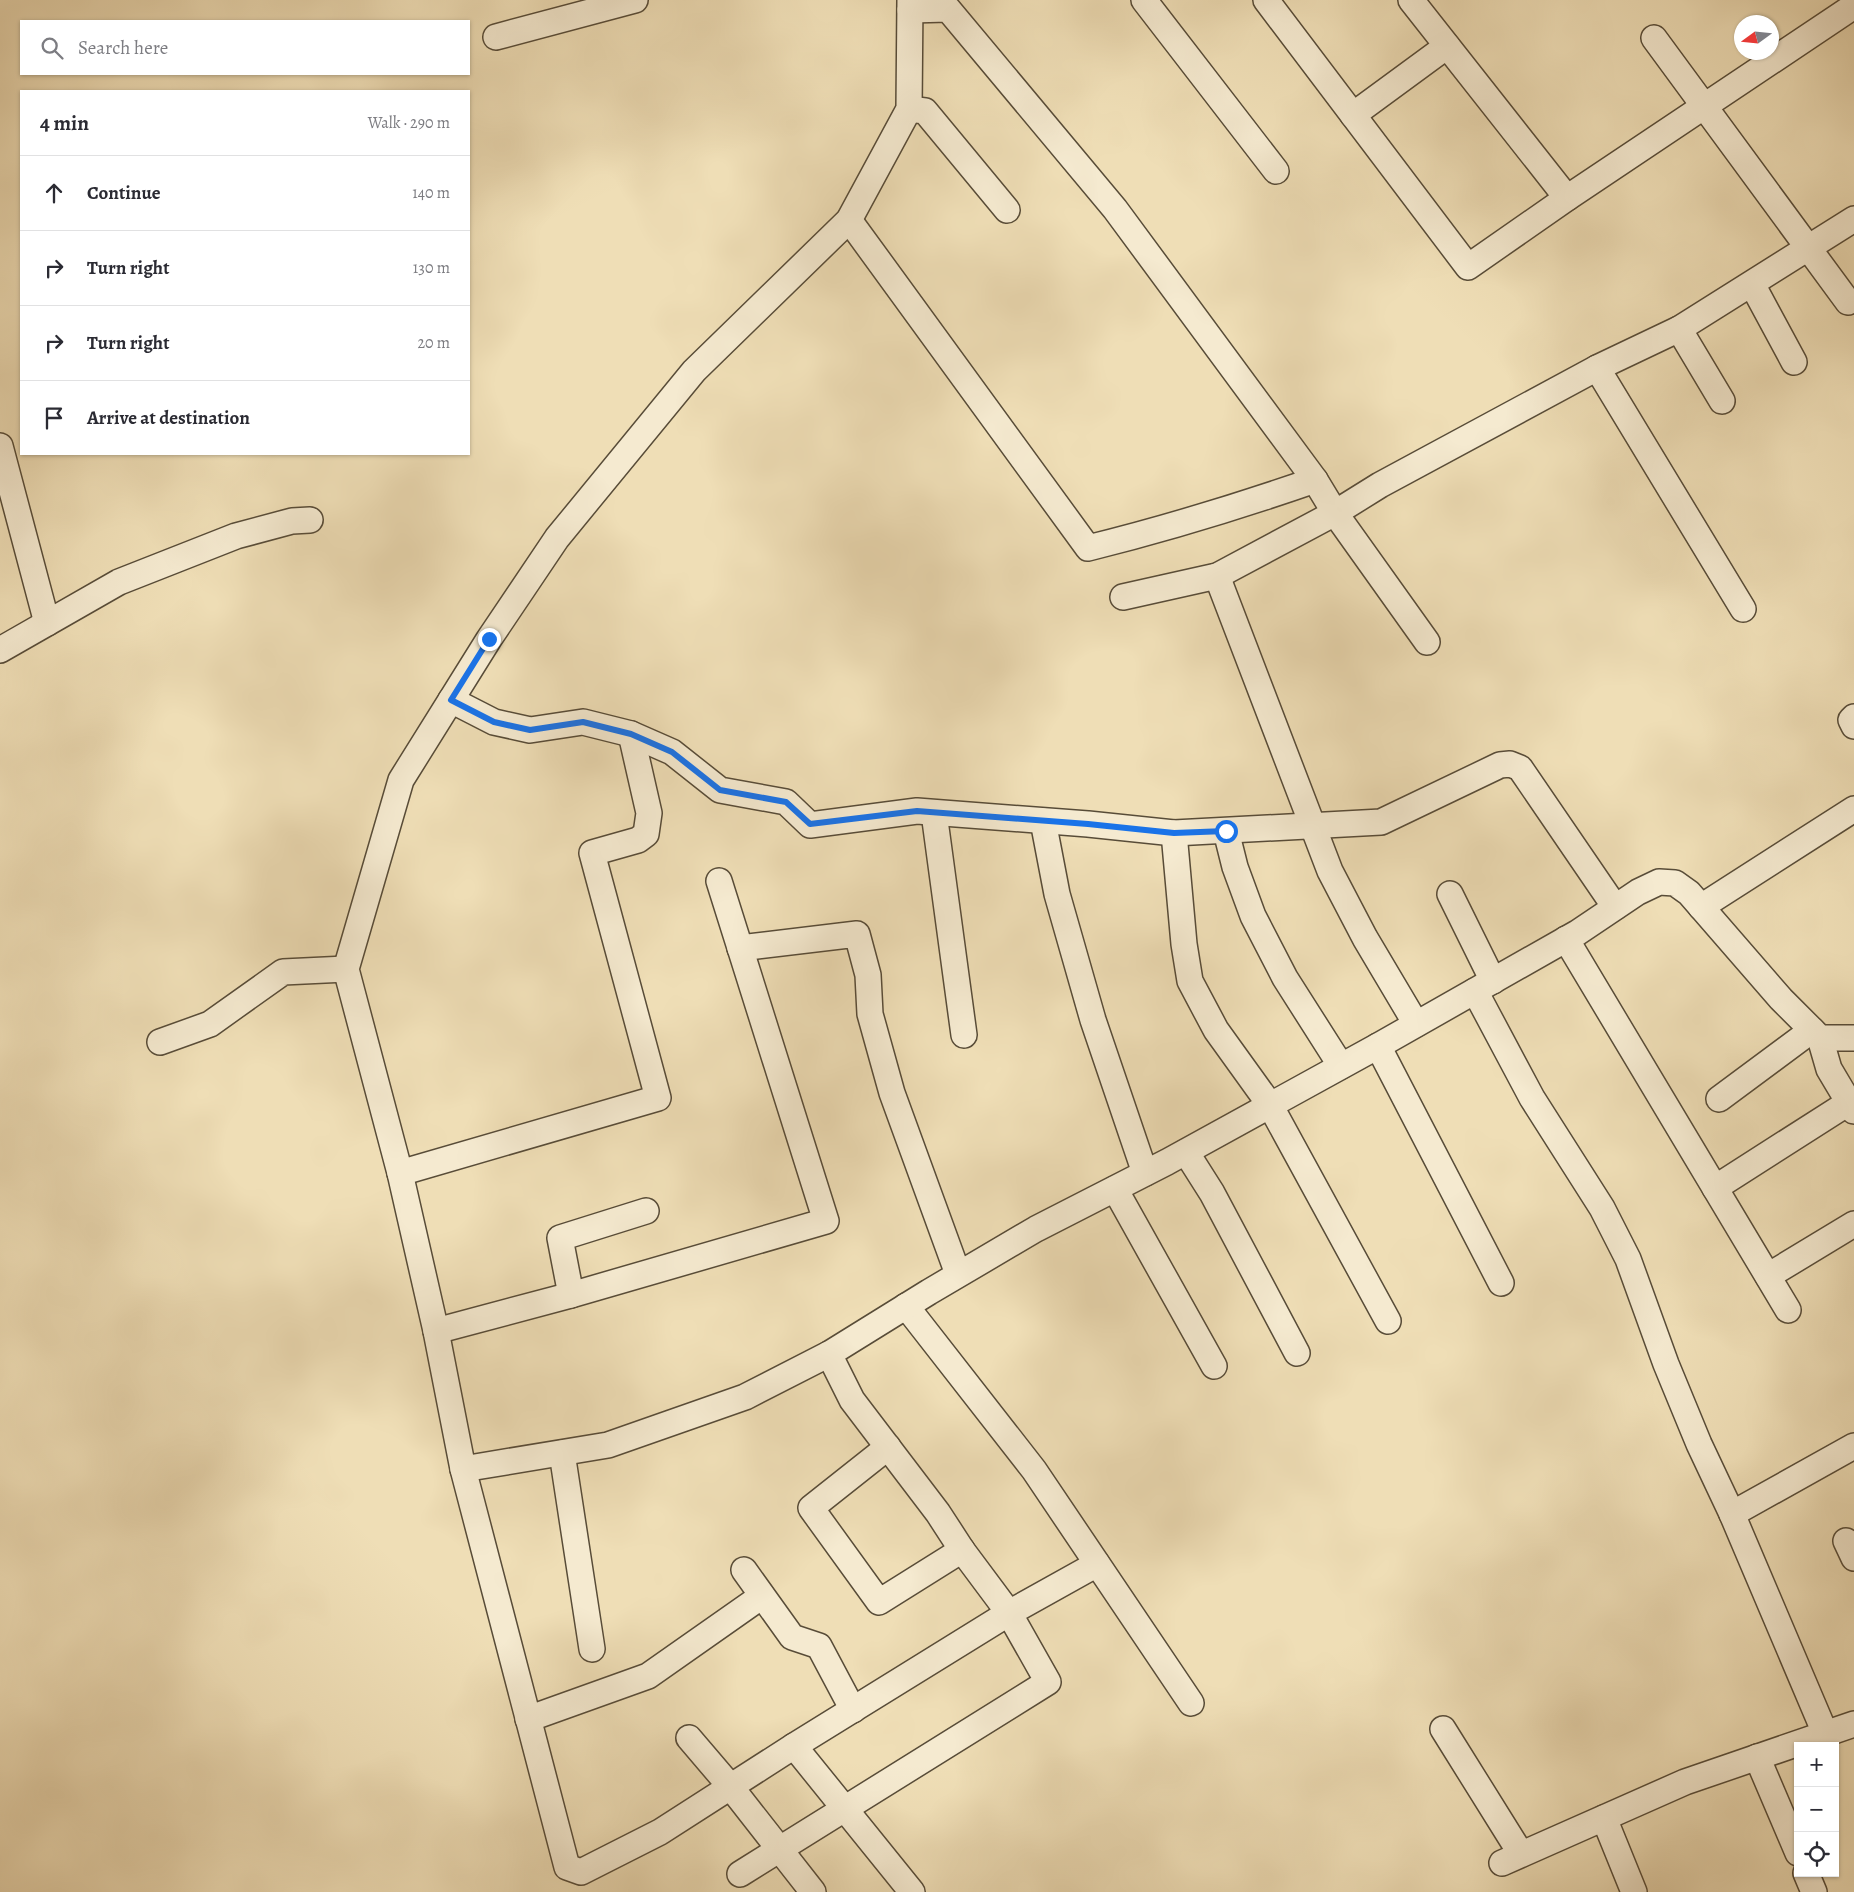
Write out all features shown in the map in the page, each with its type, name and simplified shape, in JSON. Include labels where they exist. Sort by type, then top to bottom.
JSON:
[{"type":"street","points":[[496,37],[635,0]]},
{"type":"street","points":[[1144,0],[1276,171]]},
{"type":"street","points":[[1266,0],[1468,267],[1567,198],[1854,6]]},
{"type":"street","points":[[1411,0],[1567,198]]},
{"type":"street","points":[[1096,1564],[1009,1612],[730,1786],[660,1832],[580,1872],[567,1867],[463,1469],[436,1331],[400,1173],[346,969],[401,780],[489,639],[558,538],[694,371],[850,220],[909,109],[910,5],[948,9],[1115,209],[1315,480],[1335,513],[1427,642]]},
{"type":"street","points":[[1654,38],[1848,302]]},
{"type":"street","points":[[1353,115],[1448,46]]},
{"type":"street","points":[[909,109],[925,111],[1007,210]]},
{"type":"street","points":[[1123,597],[1217,576],[1335,513],[1380,485],[1597,368],[1679,329],[1854,219]]},
{"type":"street","points":[[850,220],[1088,548],[1170,527],[1315,480]]},
{"type":"street","points":[[1752,284],[1794,362]]},
{"type":"street","points":[[1679,329],[1722,401]]},
{"type":"street","points":[[1597,368],[1743,609]]},
{"type":"street","points":[[0,446],[47,622]]},
{"type":"street","points":[[0,650],[119,582],[236,536],[292,521],[310,520]]},
{"type":"street","points":[[1217,576],[1330,871],[1365,938],[1416,1024]]},
{"type":"street","points":[[451,700],[494,722],[530,730],[583,722],[631,734],[672,752],[720,790],[786,802],[810,824],[917,811],[1088,824],[1174,833],[1381,822],[1500,765],[1510,764],[1520,768],[1615,907]]},
{"type":"street","points":[[1854,717],[1850,720],[1854,726]]},
{"type":"street","points":[[400,1173],[658,1098],[592,853],[638,840],[646,834],[649,813],[631,734]]},
{"type":"street","points":[[1701,907],[1854,810]]},
{"type":"street","points":[[934,812],[964,1035]]},
{"type":"street","points":[[1043,821],[1057,894],[1093,1020],[1145,1173]]},
{"type":"street","points":[[1226,831],[1235,867],[1253,916],[1285,978],[1341,1066]]},
{"type":"street","points":[[1174,833],[1184,944],[1190,981],[1216,1030],[1270,1106],[1388,1321]]},
{"type":"street","points":[[436,1331],[571,1295],[826,1221],[719,881]]},
{"type":"street","points":[[463,1469],[608,1445],[745,1397],[829,1354],[958,1274],[1036,1229],[1186,1152],[1378,1046],[1566,939],[1638,892],[1659,882],[1675,883],[1689,892],[1781,999],[1816,1034],[1829,1069],[1851,1107],[1715,1188]]},
{"type":"street","points":[[1450,894],[1484,986],[1532,1098],[1602,1208],[1628,1259],[1666,1364],[1699,1444],[1732,1514],[1825,1733]]},
{"type":"street","points":[[740,948],[857,934],[868,975],[870,1014],[892,1093],[958,1274]]},
{"type":"street","points":[[1566,939],[1788,1310]]},
{"type":"street","points":[[160,1042],[210,1024],[283,972],[346,969]]},
{"type":"street","points":[[1719,1099],[1816,1034],[1854,1038]]},
{"type":"street","points":[[1378,1046],[1501,1283]]},
{"type":"street","points":[[1186,1152],[1212,1193],[1297,1353]]},
{"type":"street","points":[[1115,1188],[1214,1366]]},
{"type":"street","points":[[571,1295],[560,1238],[646,1211]]},
{"type":"street","points":[[1768,1276],[1854,1224]]},
{"type":"street","points":[[906,1306],[1034,1470],[1192,1703]]},
{"type":"street","points":[[740,1874],[1048,1682],[1009,1612],[962,1550],[938,1513],[852,1400],[829,1354]]},
{"type":"street","points":[[1732,1514],[1854,1446]]},
{"type":"street","points":[[888,1447],[811,1508],[879,1602],[962,1550]]},
{"type":"street","points":[[562,1453],[592,1649]]},
{"type":"street","points":[[744,1570],[792,1638],[819,1646],[853,1710]]},
{"type":"street","points":[[528,1719],[648,1676],[762,1596]]},
{"type":"street","points":[[1442,1730],[1512,1859],[1684,1782],[1854,1724]]},
{"type":"street","points":[[688,1738],[730,1786],[813,1892]]},
{"type":"street","points":[[794,1746],[912,1892]]},
{"type":"street","points":[[1757,1757],[1794,1843]]},
{"type":"street","points":[[1604,1818],[1634,1892]]},
{"type":"street","points":[[1808,1877],[1814,1892]]},
{"type":"route","points":[[489,639],[451,700],[494,722],[530,730],[583,722],[631,734],[672,752],[720,790],[786,802],[810,824],[917,811],[1088,824],[1174,833],[1226,831]]}]
